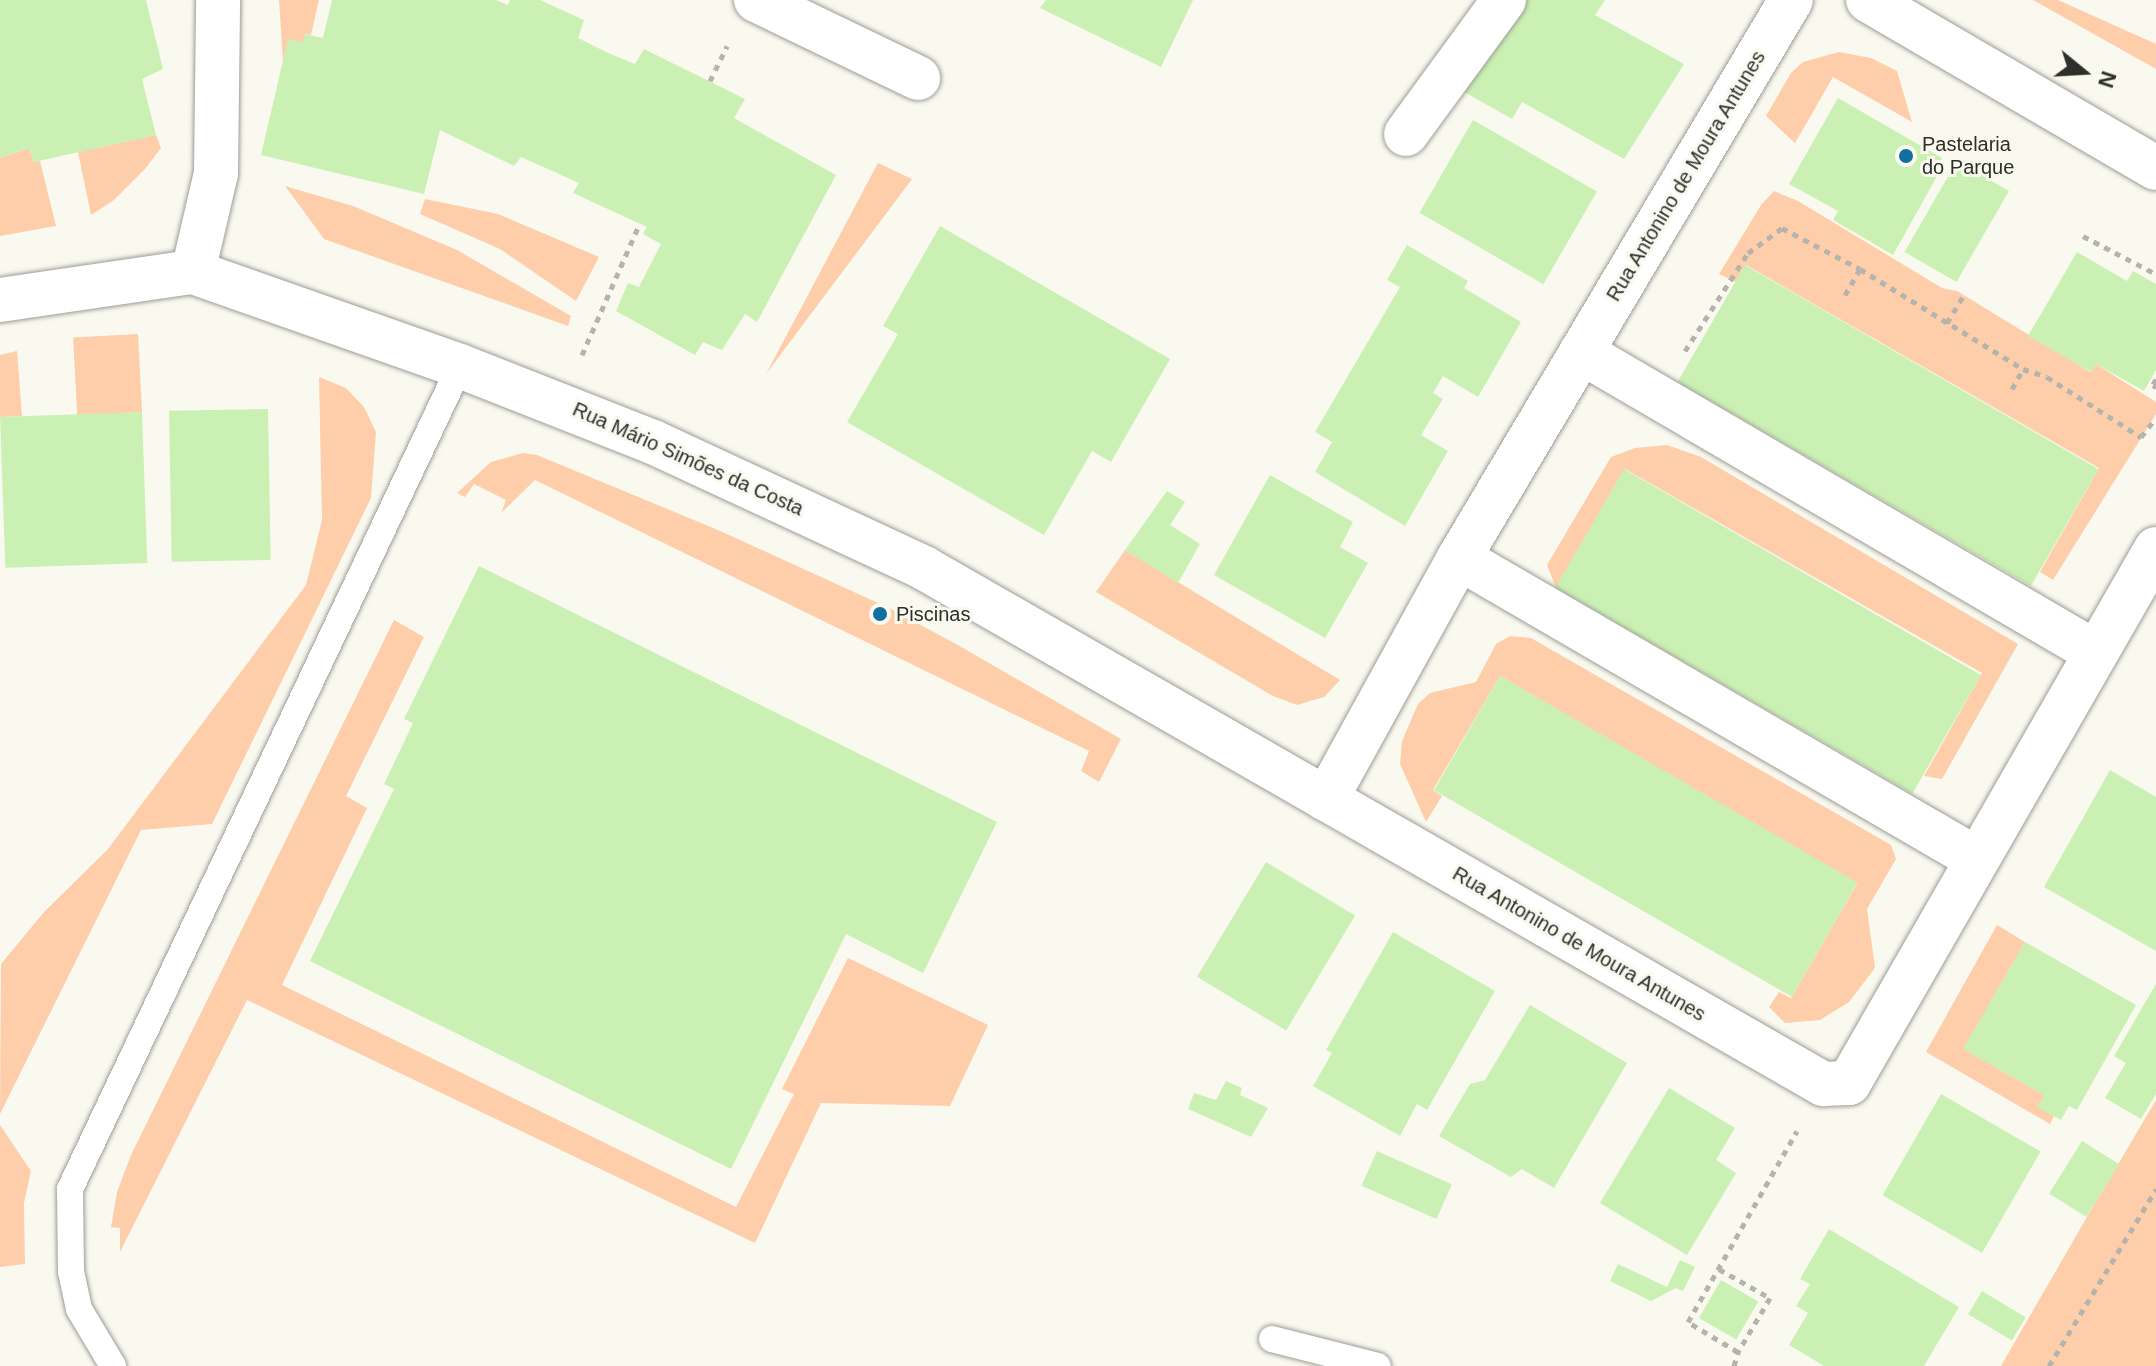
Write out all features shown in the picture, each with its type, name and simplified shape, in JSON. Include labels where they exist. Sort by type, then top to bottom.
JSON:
[{"type":"street","points":[[193,272],[216,173],[218,0]]},
{"type":"street","points":[[756,0],[918,78]]},
{"type":"street","points":[[1406,134],[1504,0]]},
{"type":"street","name":"Rua Antonino de Moura Antunes","points":[[1791,0],[1459,558],[1326,799],[1823,1084]]},
{"type":"street","points":[[1868,0],[2156,168]]},
{"type":"street","name":"Rua Mário Simões da Costa","points":[[0,300],[193,272],[561,404],[792,504],[924,568],[1326,799]]},
{"type":"street","points":[[1581,352],[2095,652]]},
{"type":"street","points":[[1823,1084],[1849,1083],[2156,549]]},
{"type":"street","points":[[1459,558],[1977,859]]},
{"type":"lane","points":[[113,1366],[79,1309],[71,1271],[70,1189],[460,366]]},
{"type":"lane","points":[[1272,1339],[1378,1366]]},
{"type":"path","points":[[561,404],[639,225]]},
{"type":"path","points":[[1657,397],[1748,253],[1782,228],[1860,269],[2023,369],[2047,377],[2141,437],[2156,418]]},
{"type":"path","points":[[2083,236],[2156,274]]},
{"type":"path","points":[[1845,295],[1860,269]]},
{"type":"path","points":[[1947,323],[1964,295]]},
{"type":"path","points":[[2012,389],[2023,369]]},
{"type":"path","points":[[2156,379],[2153,385],[2156,387]]},
{"type":"path","points":[[1738,1352],[1688,1322],[1823,1084]]},
{"type":"path","points":[[2049,1366],[2156,1189]]},
{"type":"path","points":[[1719,1269],[1770,1298],[1738,1352],[1734,1366]]},
{"type":"shaded area","points":[[279,0],[319,0],[311,35],[305,34],[303,42],[283,62]]},
{"type":"shaded area","points":[[2033,0],[2058,0],[2156,44],[2156,69]]},
{"type":"shaded area","points":[[1839,52],[1871,58],[1897,71],[1912,122],[1833,77],[1795,143],[1766,116],[1791,73],[1803,62]]},
{"type":"shaded area","points":[[156,135],[161,148],[145,169],[114,200],[91,215],[78,152]]},
{"type":"shaded area","points":[[29,148],[34,162],[40,161],[56,226],[0,236],[0,158]]},
{"type":"shaded area","points":[[878,163],[912,179],[766,374]]},
{"type":"shaded area","points":[[285,186],[353,206],[457,250],[571,316],[568,326],[324,239]]},
{"type":"shaded area","points":[[1774,191],[1798,201],[1942,288],[1957,291],[2090,372],[2096,364],[2156,402],[2156,414],[2053,580],[2040,572],[2099,468],[1746,265],[1736,282],[1719,274],[1761,205]]},
{"type":"shaded area","points":[[425,199],[498,214],[599,257],[576,301],[500,249],[420,214]]},
{"type":"shaded area","points":[[138,334],[142,412],[77,415],[73,337]]},
{"type":"shaded area","points":[[17,351],[22,416],[0,417],[0,355]]},
{"type":"shaded area","points":[[319,377],[346,388],[364,407],[376,432],[371,498],[212,824],[141,830],[0,1114],[1,964],[44,912],[108,849],[306,585],[322,520]]},
{"type":"shaded area","points":[[1667,445],[1701,457],[2018,644],[1942,779],[1924,776],[1982,673],[1625,469],[1556,588],[1547,565],[1611,457],[1635,448]]},
{"type":"shaded area","points":[[523,453],[537,455],[718,530],[889,608],[956,644],[1121,739],[1099,782],[1081,771],[1089,751],[535,480],[501,513],[506,500],[474,484],[465,497],[457,493],[491,462]]},
{"type":"shaded area","points":[[1125,550],[1340,680],[1324,697],[1297,705],[1273,696],[1096,592]]},
{"type":"shaded area","points":[[394,620],[424,637],[346,796],[367,808],[282,985],[736,1207],[794,1094],[782,1089],[848,958],[988,1025],[950,1106],[821,1103],[755,1243],[247,1000],[120,1252],[120,1228],[111,1227],[117,1192],[131,1155]]},
{"type":"shaded area","points":[[1510,636],[1531,638],[1891,845],[1896,859],[1867,909],[1875,968],[1849,1002],[1820,1020],[1785,1023],[1769,1007],[1779,992],[1791,998],[1857,884],[1500,676],[1433,790],[1442,796],[1426,822],[1400,764],[1402,741],[1418,704],[1430,693],[1476,682],[1496,644]]},
{"type":"shaded area","points":[[1997,925],[2025,942],[1964,1049],[2044,1095],[2038,1107],[2054,1116],[2050,1124],[1926,1052]]},
{"type":"shaded area","points":[[2156,1100],[2156,1366],[2001,1366],[2087,1217]]},
{"type":"shaded area","points":[[0,1125],[31,1171],[24,1203],[25,1264],[0,1267]]},
{"type":"building","points":[[0,0],[146,0],[163,69],[142,79],[156,135],[34,162],[29,148],[0,158]]},
{"type":"building","points":[[332,0],[496,0],[508,5],[510,0],[540,0],[584,20],[578,38],[606,52],[635,64],[644,49],[745,99],[734,118],[836,175],[757,322],[745,314],[722,350],[703,342],[695,355],[616,311],[628,283],[639,287],[661,244],[643,234],[647,227],[573,193],[579,183],[521,157],[514,166],[440,130],[424,194],[261,155],[288,39],[303,42],[304,34],[323,38]]},
{"type":"building","points":[[1046,0],[1193,0],[1161,67],[1040,8]]},
{"type":"building","points":[[1524,0],[1605,0],[1595,15],[1684,64],[1624,159],[1522,102],[1512,119],[1459,89]]},
{"type":"building","points":[[1838,98],[1942,158],[1936,169],[1940,171],[1893,255],[1833,220],[1838,211],[1789,184]]},
{"type":"building","points":[[1473,120],[1597,192],[1543,284],[1420,213]]},
{"type":"building","points":[[1957,161],[2009,191],[1956,282],[1904,252]]},
{"type":"building","points":[[940,226],[1170,359],[1111,462],[1092,451],[1044,535],[847,422],[898,334],[883,326]]},
{"type":"building","points":[[1407,245],[1468,281],[1464,288],[1521,322],[1478,397],[1443,376],[1433,393],[1443,399],[1421,435],[1448,451],[1405,526],[1315,472],[1332,442],[1315,432],[1400,287],[1387,280]]},
{"type":"building","points":[[2077,252],[2127,281],[2133,271],[2156,284],[2156,370],[2144,391],[2096,364],[2091,372],[2028,336]]},
{"type":"building","points":[[1745,265],[2098,469],[2031,586],[1678,382]]},
{"type":"building","points":[[268,409],[271,560],[172,562],[169,411]]},
{"type":"building","points":[[142,412],[147,563],[5,568],[0,417]]},
{"type":"building","points":[[1624,469],[1981,675],[1912,794],[1556,588]]},
{"type":"building","points":[[1270,475],[1353,522],[1340,547],[1368,563],[1325,638],[1214,575]]},
{"type":"building","points":[[1167,491],[1185,502],[1170,525],[1200,544],[1178,583],[1125,550]]},
{"type":"building","points":[[479,566],[997,822],[923,973],[846,934],[731,1169],[310,961],[394,789],[384,784],[413,723],[404,719]]},
{"type":"building","points":[[1500,676],[1858,882],[1792,997],[1434,790]]},
{"type":"building","points":[[2110,770],[2156,797],[2156,951],[2044,887]]},
{"type":"building","points":[[1266,862],[1355,916],[1286,1030],[1197,977]]},
{"type":"building","points":[[1393,932],[1495,991],[1427,1110],[1417,1104],[1400,1136],[1313,1086],[1332,1053],[1326,1050]]},
{"type":"building","points":[[2025,942],[2136,1005],[2077,1110],[2069,1106],[2061,1120],[2037,1107],[2044,1095],[1963,1049]]},
{"type":"building","points":[[2156,984],[2156,1094],[2141,1119],[2105,1098],[2126,1063],[2114,1056]]},
{"type":"building","points":[[1530,1005],[1627,1063],[1554,1188],[1522,1169],[1511,1177],[1439,1136],[1470,1084],[1485,1080]]},
{"type":"building","points":[[1226,1081],[1242,1088],[1240,1095],[1268,1108],[1251,1137],[1188,1109],[1194,1093],[1216,1100]]},
{"type":"building","points":[[1669,1088],[1735,1128],[1716,1160],[1736,1173],[1687,1255],[1600,1203]]},
{"type":"building","points":[[1941,1094],[2041,1152],[1982,1253],[1882,1195]]},
{"type":"building","points":[[2082,1141],[2119,1164],[2086,1217],[2049,1194]]},
{"type":"building","points":[[1377,1151],[1452,1184],[1436,1219],[1362,1186]]},
{"type":"building","points":[[1829,1229],[1959,1307],[1924,1366],[1824,1366],[1789,1345],[1808,1313],[1796,1306],[1810,1284],[1800,1279]]},
{"type":"building","points":[[1680,1260],[1695,1267],[1683,1291],[1676,1288],[1651,1301],[1610,1281],[1618,1264],[1667,1287]]},
{"type":"building","points":[[1721,1280],[1758,1302],[1736,1340],[1699,1318]]},
{"type":"building","points":[[1982,1291],[2026,1317],[2012,1340],[1968,1314]]},
{"type":"place","name":"Pastelaria do Parque","points":[[1906,156]]},
{"type":"place","name":"Piscinas","points":[[880,614]]}]
